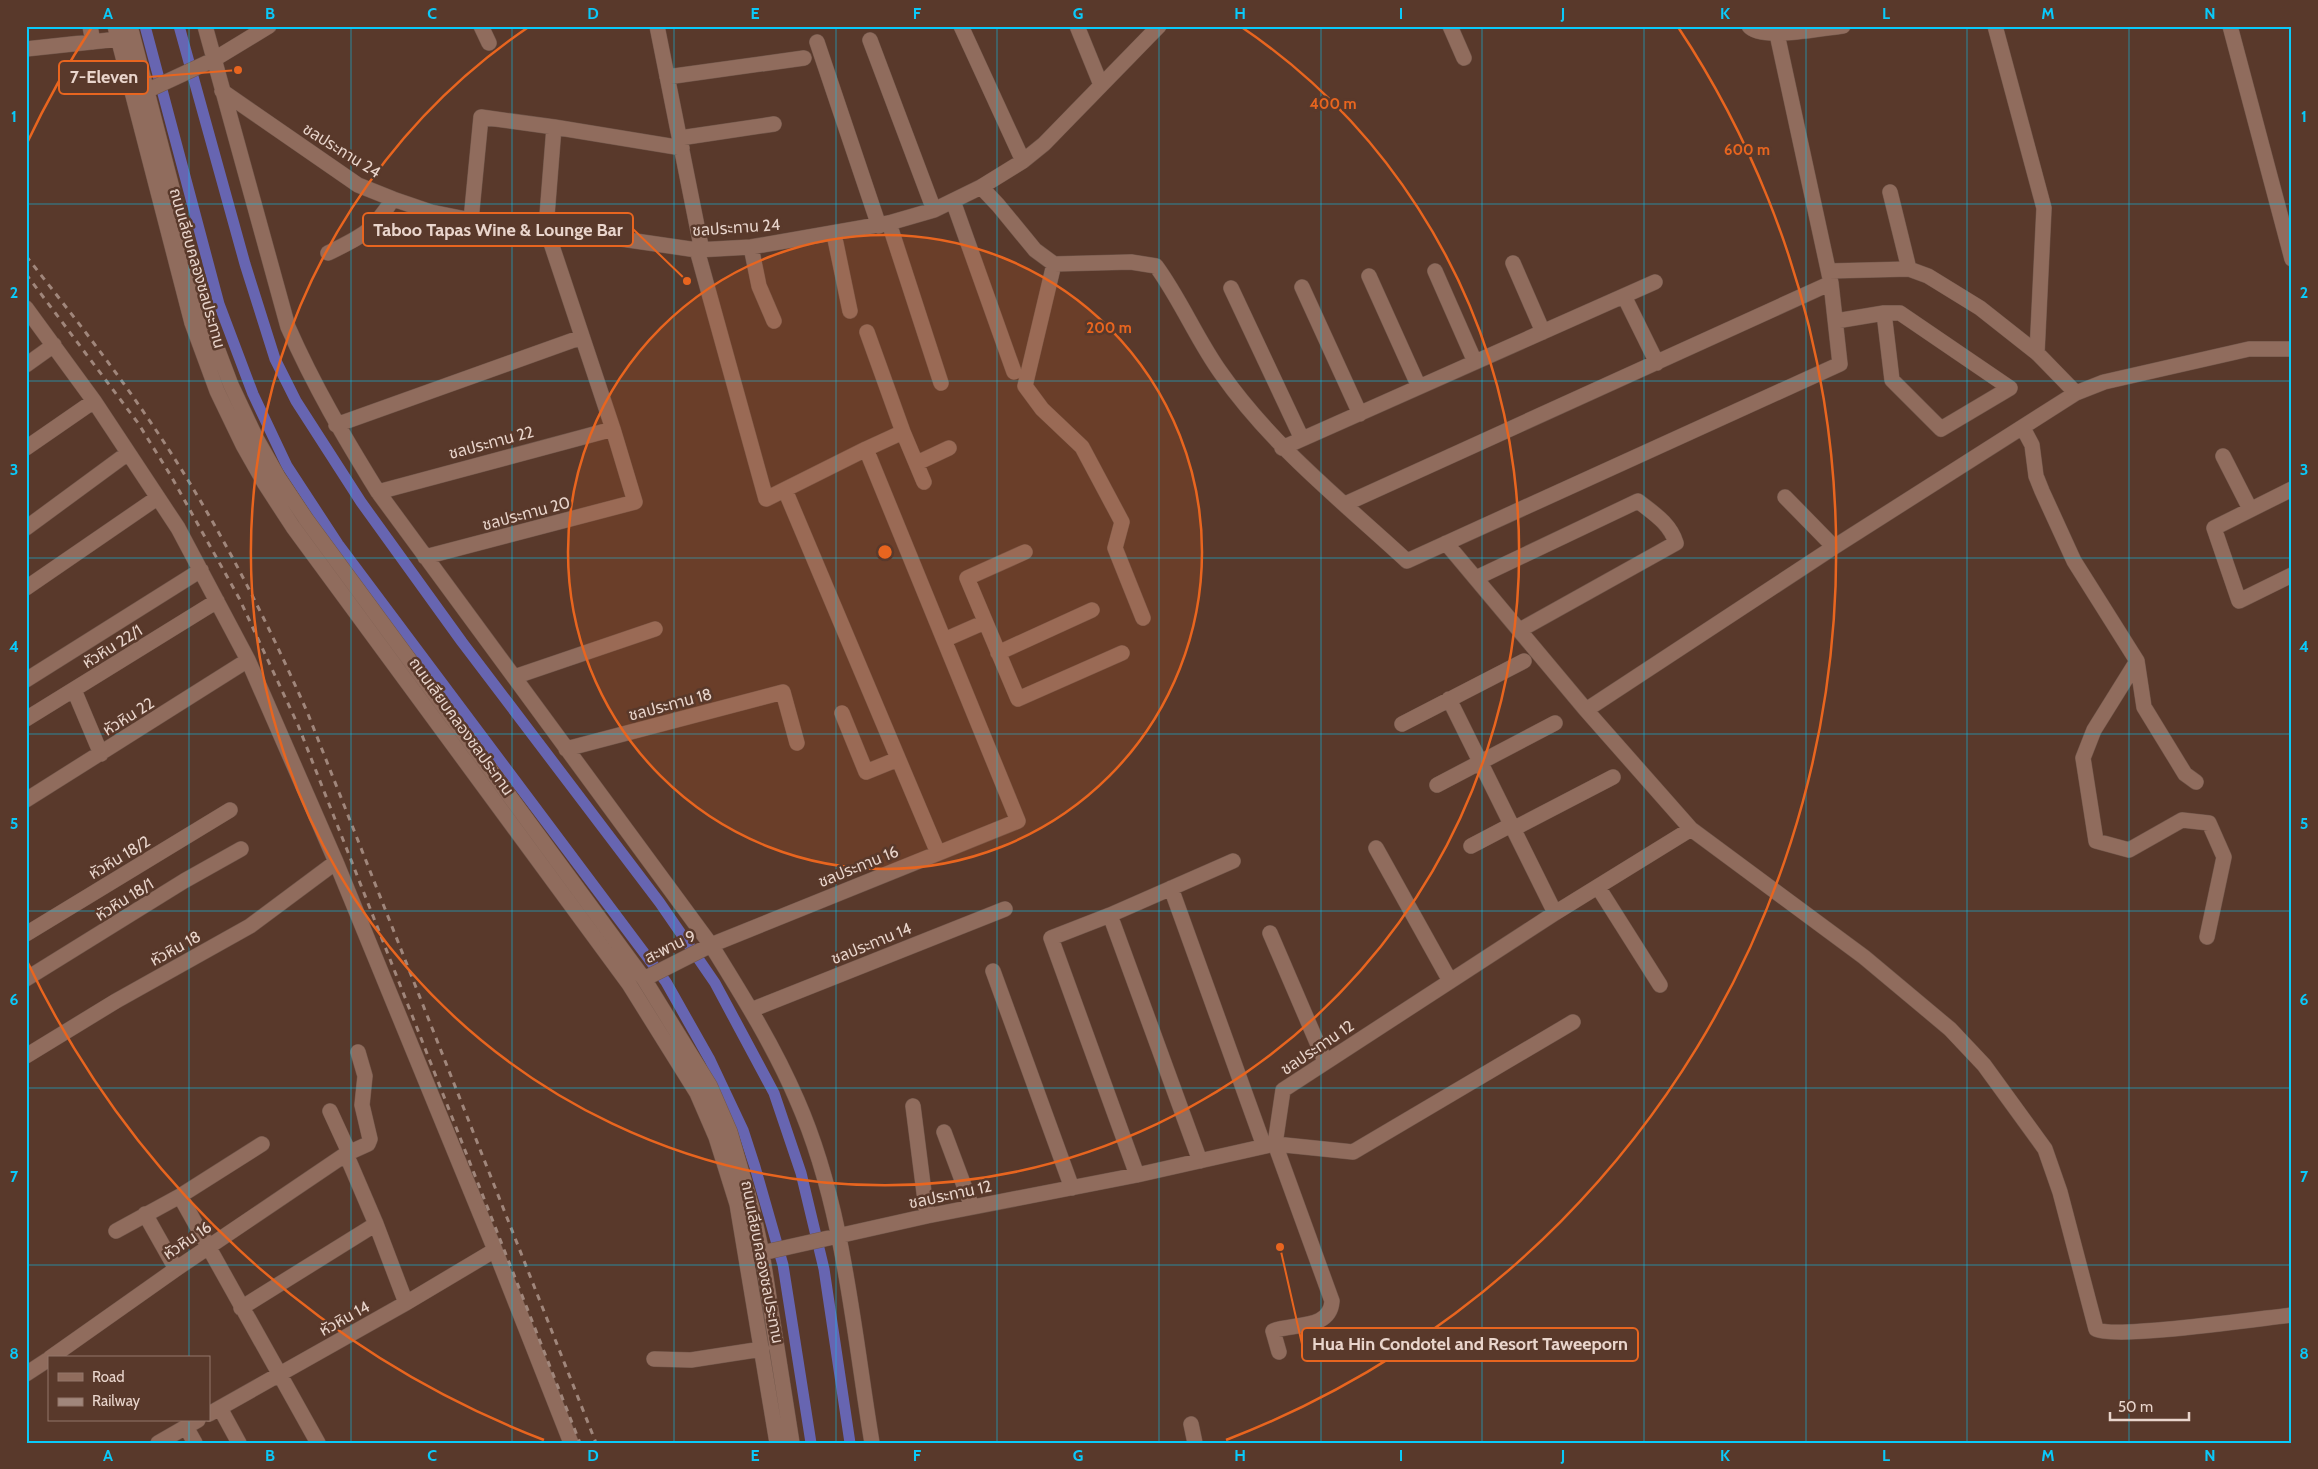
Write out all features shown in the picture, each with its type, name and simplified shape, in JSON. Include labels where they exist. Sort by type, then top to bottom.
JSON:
[{"type":"street","points":[[90,26],[93,42]]},
{"type":"street","name":"ถนนเลียบคลองชลประทาน","points":[[130,26],[141,94],[192,323],[217,391],[243,445],[265,484],[293,527],[630,984],[697,1093],[716,1137],[737,1204],[777,1443]]},
{"type":"street","points":[[205,26],[288,327],[309,374],[336,425],[378,492],[711,945],[751,1010],[797,1100],[822,1172],[839,1237],[872,1443]]},
{"type":"street","points":[[141,94],[213,60],[268,26]]},
{"type":"street","points":[[481,26],[489,43]]},
{"type":"street","points":[[657,26],[681,143],[700,250],[766,499],[903,432]]},
{"type":"street","points":[[961,26],[1023,160]]},
{"type":"street","points":[[1077,26],[1101,85]]},
{"type":"street","points":[[1138,26],[1143,42]]},
{"type":"street","name":"ชลประทาน 24","points":[[222,91],[358,185],[431,212],[472,220],[546,228],[700,250],[751,247],[884,225],[934,210],[981,187],[1044,144],[1159,26]]},
{"type":"street","points":[[1450,26],[1464,58]]},
{"type":"street","points":[[1749,26],[1759,33],[1777,34],[1843,26]]},
{"type":"street","points":[[1995,26],[2044,208],[2037,353]]},
{"type":"street","points":[[2230,26],[2292,259]]},
{"type":"street","points":[[26,49],[93,42],[117,33]]},
{"type":"street","name":"ถนนเลียบคลองชลประทาน","points":[[117,33],[141,94],[206,319],[231,385],[278,477],[306,519],[644,978],[710,1086],[741,1163],[762,1253],[792,1443]]},
{"type":"street","points":[[981,187],[1035,250],[1054,264],[1131,262],[1156,266],[1171,287],[1220,373],[1282,448],[1407,561],[1840,364],[1830,277],[1777,34]]},
{"type":"street","points":[[870,40],[934,210]]},
{"type":"street","points":[[817,42],[941,383]]},
{"type":"street","points":[[667,77],[804,58]]},
{"type":"street","points":[[472,220],[481,117],[681,143],[774,124]]},
{"type":"street","points":[[554,126],[546,228],[613,429]]},
{"type":"street","points":[[1890,192],[1909,269]]},
{"type":"street","points":[[328,253],[362,236],[377,224],[393,199]]},
{"type":"street","points":[[953,201],[1014,372]]},
{"type":"street","points":[[834,234],[850,311]]},
{"type":"street","points":[[751,247],[759,286],[774,322]]},
{"type":"street","points":[[1513,263],[1543,332]]},
{"type":"street","points":[[1054,264],[1025,386],[1042,409],[1082,446],[1122,522],[1114,548],[1143,618]]},
{"type":"street","points":[[1345,504],[1657,362],[1830,277],[1909,269],[1928,276],[1980,308],[2037,353],[2076,393]]},
{"type":"street","points":[[1435,271],[1475,362]]},
{"type":"street","points":[[1368,276],[1419,387]]},
{"type":"street","points":[[1282,448],[1655,282]]},
{"type":"street","points":[[1302,287],[1360,414]]},
{"type":"street","points":[[1231,288],[1302,440]]},
{"type":"street","points":[[1624,296],[1657,362]]},
{"type":"street","points":[[26,308],[94,400],[178,528],[248,660],[336,862],[495,1250],[570,1443]]},
{"type":"street","points":[[1836,321],[1884,313],[1900,313],[2010,388],[1942,429],[1892,380],[1884,313]]},
{"type":"street","points":[[867,332],[903,432],[924,482]]},
{"type":"street","points":[[336,425],[582,337]]},
{"type":"street","points":[[26,364],[54,345]]},
{"type":"street","points":[[1586,710],[1834,547],[2076,393],[2104,382],[2248,349],[2292,349]]},
{"type":"street","points":[[26,448],[94,400]]},
{"type":"street","points":[[2023,428],[2032,445],[2036,476],[2074,560],[2137,660],[2144,706],[2185,774],[2196,782]]},
{"type":"street","name":"ชลประทาน 22","points":[[378,492],[613,429]]},
{"type":"street","name":"ชลประทาน 20","points":[[425,557],[635,502],[613,429]]},
{"type":"street","points":[[917,463],[949,448]]},
{"type":"street","points":[[866,449],[944,640],[986,622]]},
{"type":"street","points":[[26,528],[128,453]]},
{"type":"street","points":[[2223,456],[2250,509]]},
{"type":"street","points":[[2292,489],[2214,528],[2240,601],[2292,575]]},
{"type":"street","points":[[786,490],[843,622],[852,652],[938,853]]},
{"type":"street","points":[[1785,497],[1834,547]]},
{"type":"street","points":[[26,588],[157,498]]},
{"type":"street","points":[[1476,578],[1638,501],[1662,520],[1673,533],[1676,543],[1520,630]]},
{"type":"street","points":[[1446,543],[1586,710],[1691,829],[1864,957],[1950,1029],[1984,1065],[2045,1149],[2060,1192],[2096,1329],[2112,1332],[2197,1327],[2292,1315]]},
{"type":"street","points":[[1025,552],[967,578],[1018,699],[1122,652]]},
{"type":"street","points":[[26,680],[201,570]]},
{"type":"street","name":"หัวหิน 22/1","points":[[26,719],[216,601]]},
{"type":"street","points":[[998,653],[1092,610]]},
{"type":"street","points":[[514,677],[655,630]]},
{"type":"street","name":"ชลประทาน 16","points":[[711,945],[1018,821],[944,640]]},
{"type":"street","name":"หัวหิน 22","points":[[26,800],[248,660]]},
{"type":"street","points":[[2137,660],[2094,730],[2083,758],[2096,840],[2130,850],[2182,820],[2209,823],[2224,857],[2207,937]]},
{"type":"street","points":[[1402,724],[1524,661]]},
{"type":"street","points":[[74,690],[101,754]]},
{"type":"street","name":"ชลประทาน 18","points":[[566,749],[783,692],[797,743]]},
{"type":"street","points":[[1449,699],[1555,913]]},
{"type":"street","points":[[842,713],[866,772],[898,759]]},
{"type":"street","points":[[1437,784],[1555,723]]},
{"type":"street","points":[[1471,846],[1612,777]]},
{"type":"street","name":"หัวหิน 18/2","points":[[26,934],[230,810]]},
{"type":"street","name":"ชลประทาน 12","points":[[762,1253],[926,1216],[1137,1175],[1270,1145],[1283,1090],[1450,980],[1691,829]]},
{"type":"street","points":[[1376,848],[1450,980]]},
{"type":"street","name":"หัวหิน 18/1","points":[[26,979],[184,881],[241,849]]},
{"type":"street","points":[[1137,1175],[1051,938],[1110,915],[1233,861]]},
{"type":"street","name":"หัวหิน 18","points":[[26,1056],[158,977],[250,926],[336,862]]},
{"type":"street","points":[[1598,887],[1660,985]]},
{"type":"street","points":[[1170,888],[1332,1301],[1331,1309],[1327,1316],[1320,1321],[1273,1331],[1279,1352]]},
{"type":"street","name":"ชลประทาน 14","points":[[751,1010],[1004,908]]},
{"type":"street","points":[[1110,915],[1200,1161]]},
{"type":"street","points":[[1270,932],[1325,1061]]},
{"type":"street","name":"สะพาน 9","points":[[644,978],[711,945]]},
{"type":"street","points":[[993,971],[1072,1188]]},
{"type":"street","points":[[1270,1145],[1353,1152],[1573,1022]]},
{"type":"street","name":"หัวหิน 16","points":[[52,1356],[346,1154],[368,1144],[370,1139],[362,1106],[365,1076],[358,1052]]},
{"type":"street","points":[[913,1106],[926,1216]]},
{"type":"street","points":[[330,1111],[406,1303]]},
{"type":"street","points":[[944,1132],[972,1207]]},
{"type":"street","points":[[116,1231],[180,1196],[262,1144]]},
{"type":"street","points":[[180,1196],[207,1248],[318,1443]]},
{"type":"street","points":[[146,1214],[176,1269]]},
{"type":"street","points":[[241,1308],[376,1224]]},
{"type":"street","name":"หัวหิน 14","points":[[214,1411],[406,1303],[495,1250]]},
{"type":"street","points":[[654,1359],[691,1360],[762,1349]]},
{"type":"street","name":"หัวหิน 16","points":[[26,1374],[48,1359]]},
{"type":"street","points":[[214,1411],[240,1443]]},
{"type":"street","points":[[158,1443],[192,1424],[195,1443]]},
{"type":"street","points":[[1191,1424],[1195,1443]]},
{"type":"waterway","points":[[145,26],[219,304],[253,394],[287,466],[338,544],[666,982],[710,1060],[743,1130],[783,1265],[811,1443]]},
{"type":"waterway","points":[[179,26],[245,264],[275,359],[296,401],[361,502],[462,642],[660,903],[715,983],[774,1093],[801,1173],[824,1269],[850,1443]]},
{"type":"railway","points":[[26,256],[117,374],[169,450],[234,560],[272,636],[308,714],[596,1443]]},
{"type":"railway","points":[[26,274],[138,423],[171,476],[239,598],[298,725],[580,1443]]},
{"type":"place","name":"7-Eleven","points":[[238,70]]},
{"type":"place","name":"Taboo Tapas Wine & Lounge Bar","points":[[687,281]]},
{"type":"place","name":"Hua Hin Condotel and Resort Taweeporn","points":[[1280,1247]]}]
